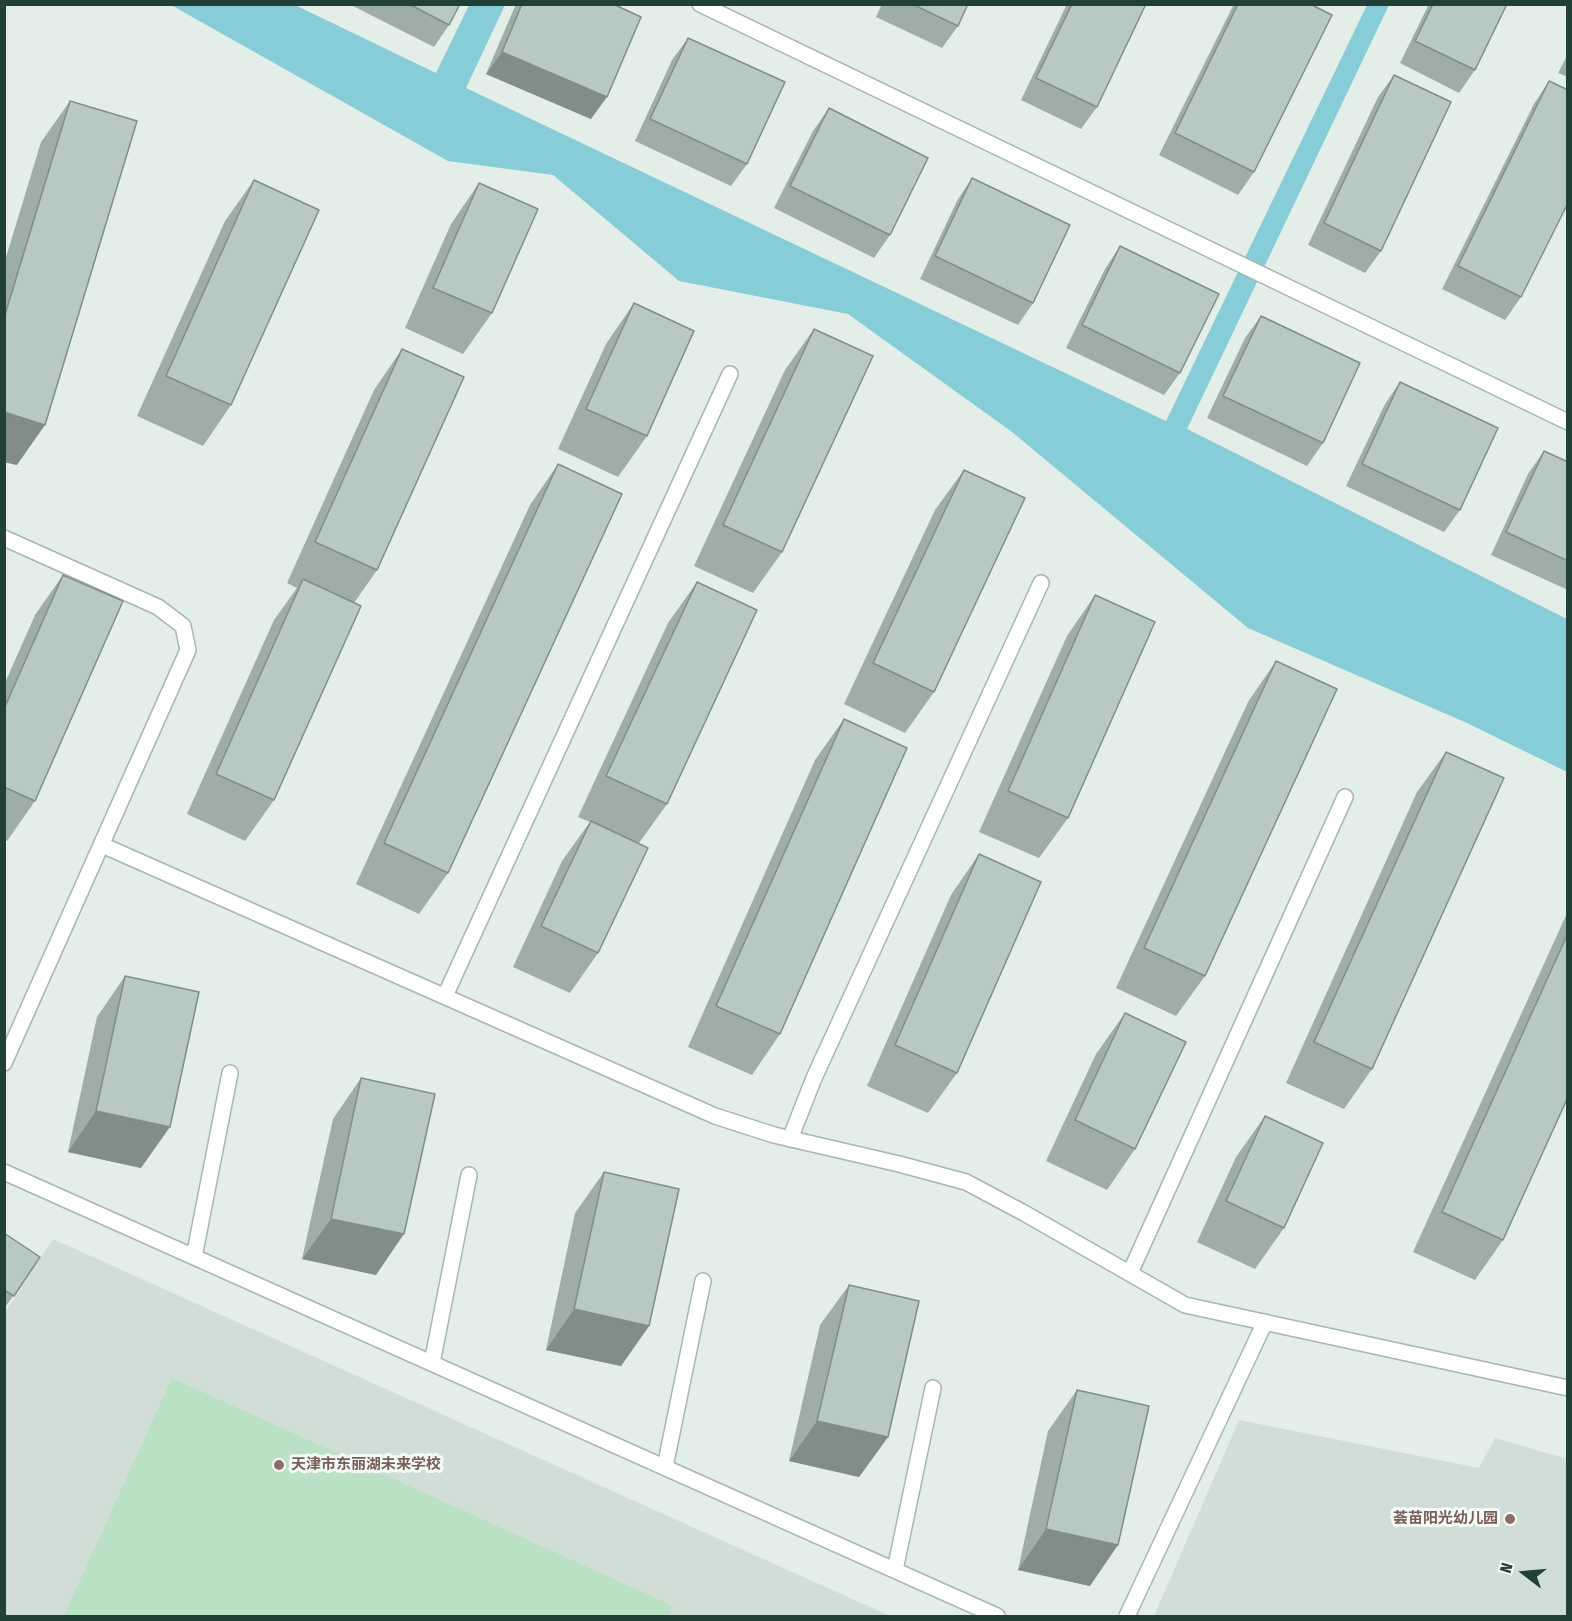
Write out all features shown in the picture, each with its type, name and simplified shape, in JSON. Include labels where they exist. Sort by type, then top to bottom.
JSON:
[{"type":"lane","points":[[700,4],[1568,422]]},
{"type":"lane","points":[[446,996],[730,374]]},
{"type":"lane","points":[[4,538],[158,607],[183,626],[188,650],[4,1063]]},
{"type":"lane","points":[[790,1139],[814,1078],[1041,583]]},
{"type":"lane","points":[[1130,1273],[1345,797]]},
{"type":"lane","points":[[102,845],[715,1116],[774,1136],[899,1164],[966,1182],[1185,1305],[1568,1388]]},
{"type":"lane","points":[[194,1257],[230,1073]]},
{"type":"lane","points":[[4,1172],[997,1617]]},
{"type":"lane","points":[[432,1363],[468,1175]]},
{"type":"lane","points":[[665,1467],[703,1281]]},
{"type":"lane","points":[[1127,1617],[1265,1322]]},
{"type":"lane","points":[[895,1570],[933,1388]]},
{"type":"shaded area","name":"天津市东丽湖未来学校","points":[[53,1239],[890,1616],[5,1616],[4,1314]]},
{"type":"shaded area","points":[[1239,1420],[1479,1468],[1495,1438],[1567,1459],[1567,1616],[1154,1616]]},
{"type":"green space","points":[[172,1378],[673,1606],[668,1616],[64,1616]]},
{"type":"water","points":[[171,5],[295,5],[436,73],[469,5],[505,5],[466,88],[1166,421],[1367,5],[1389,5],[1187,429],[1567,619],[1567,772],[1467,723],[1248,628],[1012,432],[848,314],[679,281],[553,175],[448,161]]},
{"type":"building","points":[[409,4],[460,4],[449,25]]},
{"type":"building","points":[[522,4],[613,4],[641,17],[607,97],[502,52]]},
{"type":"building","points":[[912,4],[968,4],[958,26]]},
{"type":"building","points":[[1072,4],[1146,4],[1097,107],[1036,78]]},
{"type":"building","points":[[1238,4],[1310,4],[1332,15],[1254,172],[1175,133]]},
{"type":"building","points":[[1433,4],[1507,4],[1475,70],[1415,41]]},
{"type":"building","points":[[688,38],[785,82],[747,164],[650,119]]},
{"type":"building","points":[[1394,75],[1451,102],[1381,251],[1324,223]]},
{"type":"building","points":[[1549,81],[1568,90],[1568,203],[1521,297],[1458,266]]},
{"type":"building","points":[[70,101],[137,121],[45,425],[4,412],[4,318]]},
{"type":"building","points":[[829,108],[928,158],[890,235],[790,186]]},
{"type":"building","points":[[972,178],[1070,225],[1033,303],[935,256]]},
{"type":"building","points":[[254,180],[319,210],[231,405],[166,376]]},
{"type":"building","points":[[479,183],[538,209],[492,313],[433,288]]},
{"type":"building","points":[[1120,246],[1219,294],[1180,373],[1082,325]]},
{"type":"building","points":[[634,303],[694,331],[647,436],[586,409]]},
{"type":"building","points":[[1261,316],[1360,363],[1323,443],[1223,396]]},
{"type":"building","points":[[814,329],[873,356],[782,552],[723,525]]},
{"type":"building","points":[[402,349],[464,377],[377,570],[315,542]]},
{"type":"building","points":[[1400,382],[1498,428],[1460,510],[1362,464]]},
{"type":"building","points":[[1544,451],[1568,462],[1568,561],[1506,532]]},
{"type":"building","points":[[558,464],[622,494],[448,873],[384,843]]},
{"type":"building","points":[[964,470],[1025,498],[934,692],[873,663]]},
{"type":"building","points":[[63,575],[123,601],[35,801],[4,787],[4,709]]},
{"type":"building","points":[[303,579],[361,606],[274,800],[216,774]]},
{"type":"building","points":[[697,582],[757,610],[667,804],[606,776]]},
{"type":"building","points":[[1095,595],[1155,622],[1068,818],[1008,791]]},
{"type":"building","points":[[1276,661],[1337,689],[1205,976],[1144,948]]},
{"type":"building","points":[[844,719],[907,748],[780,1034],[716,1006]]},
{"type":"building","points":[[1446,752],[1504,778],[1372,1069],[1314,1042]]},
{"type":"building","points":[[591,821],[648,848],[598,953],[541,926]]},
{"type":"building","points":[[979,854],[1041,882],[957,1073],[895,1045]]},
{"type":"building","points":[[1568,933],[1568,1097],[1503,1240],[1442,1212]]},
{"type":"building","points":[[125,976],[199,992],[170,1127],[96,1111]]},
{"type":"building","points":[[1125,1013],[1186,1042],[1135,1149],[1075,1120]]},
{"type":"building","points":[[361,1078],[435,1094],[404,1234],[331,1219]]},
{"type":"building","points":[[1265,1116],[1323,1143],[1284,1228],[1226,1201]]},
{"type":"building","points":[[604,1172],[679,1189],[649,1326],[574,1309]]},
{"type":"building","points":[[4,1233],[40,1257],[14,1296],[4,1290]]},
{"type":"building","points":[[849,1285],[919,1301],[888,1437],[817,1421]]},
{"type":"building","points":[[1077,1390],[1149,1406],[1118,1545],[1046,1529]]},
{"type":"place","name":"天津市东丽湖未来学校","points":[[279,1465]]},
{"type":"place","name":"荟苗阳光幼儿园","points":[[1510,1519]]}]
